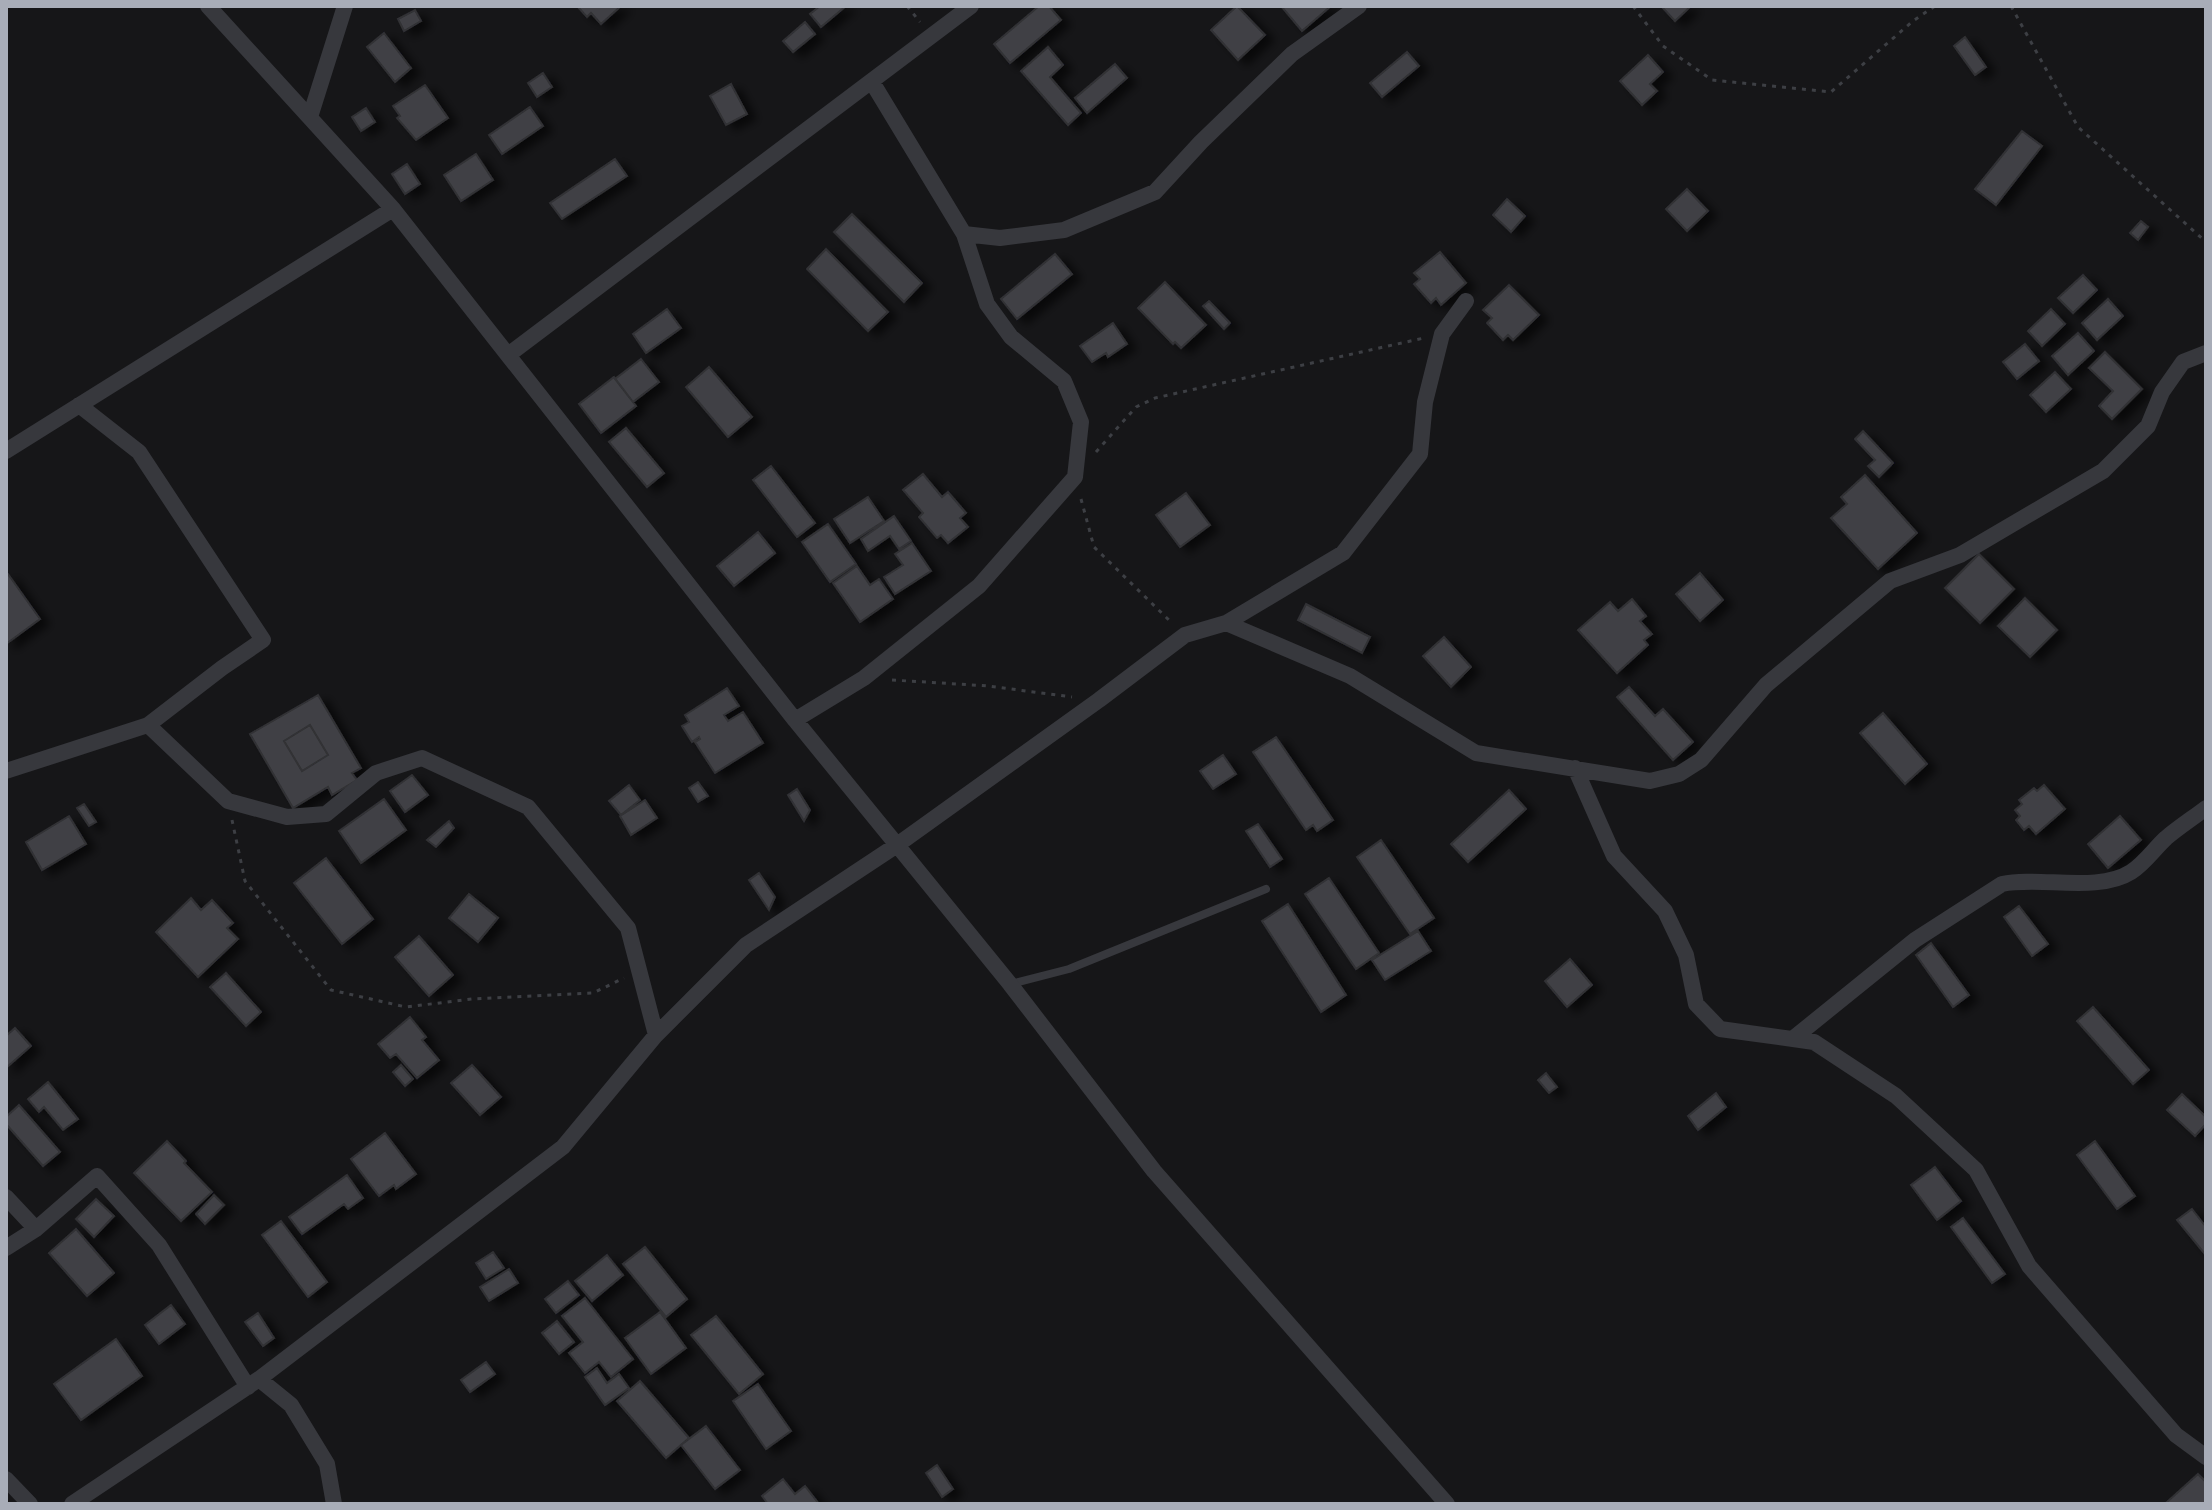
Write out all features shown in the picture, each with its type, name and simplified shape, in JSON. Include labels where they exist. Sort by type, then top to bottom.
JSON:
[{"type":"street","points":[[208,6],[393,209],[795,720],[1010,984],[1154,1171],[1447,1504]]},
{"type":"street","points":[[310,117],[345,6]]},
{"type":"street","points":[[508,355],[971,6]]},
{"type":"street","points":[[964,234],[1000,238],[1064,230],[1155,192],[1201,142],[1292,54],[1359,6]]},
{"type":"street","points":[[795,720],[864,678],[979,586],[1075,477],[1081,422],[1064,381],[1011,337],[987,304],[964,234],[872,82]]},
{"type":"street","points":[[6,451],[393,209]]},
{"type":"street","points":[[72,1504],[254,1383],[563,1147],[656,1035],[746,945],[897,845],[1185,635],[1226,623],[1343,553],[1420,454],[1425,402],[1442,334],[1466,301]]},
{"type":"street","points":[[1226,623],[1350,676],[1476,753],[1650,781],[1679,774],[1701,760],[1766,685],[1890,581],[1960,555],[2103,471],[2148,426],[2162,392],[2183,362],[2206,353]]},
{"type":"street","points":[[6,772],[148,725],[263,640],[139,452],[79,405]]},
{"type":"street","points":[[148,725],[228,801],[287,817],[326,814],[376,773],[422,758],[528,807],[628,928],[656,1035]]},
{"type":"street","points":[[1575,768],[1614,856],[1665,911],[1686,955],[1696,1004],[1720,1029],[1814,1042],[1896,1096],[1976,1170],[2029,1266],[2176,1435],[2206,1457]]},
{"type":"street","points":[[1795,1037],[1915,940],[2002,884],[2115,879],[2131,872],[2168,836],[2206,808]]},
{"type":"street","points":[[6,1248],[36,1229],[97,1176],[159,1245],[254,1383],[291,1405],[327,1464],[334,1504]]},
{"type":"street","points":[[6,1197],[36,1229]]},
{"type":"street","points":[[6,1479],[30,1504]]},
{"type":"lane","points":[[1010,984],[1069,969],[1266,889]]},
{"type":"path","points":[[1633,6],[1663,46],[1712,80],[1831,92],[1913,21],[1935,6]]},
{"type":"path","points":[[2011,6],[2078,127],[2206,242]]},
{"type":"path","points":[[1095,453],[1136,407],[1155,398],[1442,334]]},
{"type":"path","points":[[1075,477],[1094,547],[1185,635]]},
{"type":"path","points":[[864,678],[988,686],[1099,700]]},
{"type":"path","points":[[228,801],[245,881],[331,990],[406,1007],[472,999],[593,993],[639,970]]},
{"type":"building","points":[[577,6],[621,6],[601,24],[591,13],[587,17]]},
{"type":"building","points":[[820,6],[846,6],[821,27],[810,14]]},
{"type":"building","points":[[1039,6],[1049,6],[1061,20],[1010,63],[994,44]]},
{"type":"building","points":[[1237,6],[1265,35],[1238,60],[1211,30]]},
{"type":"building","points":[[1281,6],[1331,6],[1302,31]]},
{"type":"building","points":[[1661,6],[1689,6],[1690,7],[1675,21]]},
{"type":"building","points":[[415,10],[421,21],[404,31],[398,19]]},
{"type":"building","points":[[805,22],[815,34],[793,52],[783,41]]},
{"type":"building","points":[[384,33],[411,68],[395,82],[367,47]]},
{"type":"building","points":[[1965,37],[1986,67],[1975,75],[1954,46]]},
{"type":"building","points":[[1048,47],[1063,65],[1050,77],[1081,113],[1068,125],[1021,71]]},
{"type":"building","points":[[1407,52],[1419,66],[1382,97],[1370,83]]},
{"type":"building","points":[[1648,55],[1663,72],[1650,84],[1657,91],[1642,105],[1620,81]]},
{"type":"building","points":[[1115,64],[1127,78],[1087,113],[1075,98]]},
{"type":"building","points":[[543,73],[552,87],[537,97],[528,83]]},
{"type":"building","points":[[731,84],[747,114],[726,125],[710,96]]},
{"type":"building","points":[[425,85],[448,118],[416,140],[397,118],[400,116],[393,106]]},
{"type":"building","points":[[530,107],[543,126],[502,154],[489,135]]},
{"type":"building","points":[[366,108],[375,122],[361,131],[352,117]]},
{"type":"building","points":[[2022,131],[2042,146],[1996,205],[1975,189]]},
{"type":"building","points":[[476,154],[493,180],[461,201],[444,175]]},
{"type":"building","points":[[615,159],[627,176],[562,219],[550,203]]},
{"type":"building","points":[[407,164],[420,184],[405,194],[392,174]]},
{"type":"building","points":[[1687,189],[1708,211],[1687,231],[1666,209]]},
{"type":"building","points":[[1507,199],[1525,216],[1511,232],[1493,215]]},
{"type":"building","points":[[852,214],[922,283],[904,302],[834,232]]},
{"type":"building","points":[[2141,221],[2148,227],[2138,240],[2130,233]]},
{"type":"building","points":[[826,249],[888,312],[868,331],[807,269]]},
{"type":"building","points":[[1440,252],[1466,283],[1441,305],[1436,298],[1431,303],[1414,284],[1420,279],[1414,273]]},
{"type":"building","points":[[1055,254],[1072,274],[1017,319],[1001,299]]},
{"type":"building","points":[[2083,275],[2097,290],[2073,313],[2058,298]]},
{"type":"building","points":[[1165,282],[1206,325],[1181,348],[1175,342],[1173,344],[1138,308]]},
{"type":"building","points":[[1509,285],[1539,315],[1513,340],[1508,335],[1503,340],[1487,323],[1492,318],[1483,310]]},
{"type":"building","points":[[2108,299],[2123,316],[2097,340],[2082,323]]},
{"type":"building","points":[[1209,301],[1230,323],[1224,329],[1203,306]]},
{"type":"building","points":[[667,309],[681,328],[646,353],[633,334]]},
{"type":"building","points":[[2051,309],[2065,324],[2042,346],[2028,331]]},
{"type":"building","points":[[1113,323],[1127,344],[1108,357],[1106,353],[1092,362],[1080,346]]},
{"type":"building","points":[[2078,333],[2094,351],[2068,375],[2052,356]]},
{"type":"building","points":[[2025,344],[2039,361],[2017,379],[2003,362]]},
{"type":"building","points":[[2105,352],[2142,389],[2112,419],[2099,406],[2113,391],[2089,368]]},
{"type":"building","points":[[641,359],[659,382],[633,402],[615,379]]},
{"type":"building","points":[[709,367],[752,417],[728,437],[686,387]]},
{"type":"building","points":[[2055,372],[2071,389],[2046,412],[2030,395]]},
{"type":"building","points":[[614,377],[636,406],[601,433],[579,404]]},
{"type":"building","points":[[626,428],[664,473],[647,487],[609,442]]},
{"type":"building","points":[[1863,431],[1893,463],[1879,477],[1868,466],[1875,460],[1855,439]]},
{"type":"building","points":[[771,466],[815,523],[797,537],[753,480]]},
{"type":"building","points":[[923,474],[942,497],[948,492],[966,513],[960,518],[968,527],[948,543],[941,535],[937,538],[919,517],[923,513],[903,490]]},
{"type":"building","points":[[1865,475],[1917,533],[1878,569],[1831,518],[1847,504],[1841,497]]},
{"type":"building","points":[[1186,493],[1210,525],[1180,547],[1156,515]]},
{"type":"building","points":[[868,497],[884,521],[850,543],[834,519]]},
{"type":"building","points":[[894,516],[911,541],[899,549],[890,536],[868,551],[861,539]]},
{"type":"building","points":[[828,524],[856,564],[830,582],[802,542]]},
{"type":"building","points":[[758,532],[775,553],[734,586],[717,566]]},
{"type":"building","points":[[912,543],[931,571],[895,594],[884,577],[903,565],[895,554]]},
{"type":"building","points":[[1979,554],[2014,589],[1980,623],[1945,588]]},
{"type":"building","points":[[857,566],[870,585],[879,579],[893,599],[860,622],[833,583]]},
{"type":"building","points":[[1700,573],[1723,600],[1700,621],[1676,594]]},
{"type":"building","points":[[6,575],[40,619],[6,644]]},
{"type":"building","points":[[2025,598],[2057,630],[2030,657],[1998,626]]},
{"type":"building","points":[[1632,599],[1646,616],[1640,621],[1652,634],[1644,640],[1648,645],[1617,673],[1578,630],[1610,602],[1618,611]]},
{"type":"building","points":[[1306,604],[1370,637],[1362,653],[1298,620]]},
{"type":"building","points":[[1444,637],[1471,667],[1451,687],[1423,656]]},
{"type":"building","points":[[1629,687],[1655,716],[1663,709],[1693,742],[1673,760],[1617,697]]},
{"type":"building","points":[[727,688],[739,706],[724,715],[728,721],[743,712],[763,743],[715,773],[695,742],[699,737],[692,742],[682,726],[689,722],[685,715]]},
{"type":"building","points":[[318,695],[361,768],[352,773],[357,780],[332,795],[328,787],[293,808],[250,734]],"holes":[[[310,725],[328,755],[302,771],[284,741]]]},
{"type":"building","points":[[1883,713],[1927,764],[1905,784],[1860,733]]},
{"type":"building","points":[[310,725],[328,755],[302,771],[284,741]]},
{"type":"building","points":[[1276,737],[1333,820],[1317,831],[1313,825],[1306,830],[1253,752]]},
{"type":"building","points":[[1223,755],[1236,774],[1213,789],[1200,771]]},
{"type":"building","points":[[412,775],[428,795],[405,812],[390,791]]},
{"type":"building","points":[[698,782],[708,796],[698,802],[689,788]]},
{"type":"building","points":[[629,785],[640,800],[621,815],[609,801]]},
{"type":"building","points":[[2044,785],[2065,809],[2036,834],[2029,826],[2024,830],[2016,820],[2020,816],[2015,810],[2022,804],[2019,800],[2034,788],[2037,791]]},
{"type":"building","points":[[797,789],[810,810],[804,821],[788,795]]},
{"type":"building","points":[[1509,790],[1526,809],[1468,862],[1451,844]]},
{"type":"building","points":[[384,799],[406,830],[361,863],[339,831]]},
{"type":"building","points":[[645,800],[657,818],[631,835],[620,816]]},
{"type":"building","points":[[84,804],[96,822],[89,826],[77,808]]},
{"type":"building","points":[[69,816],[86,844],[42,870],[26,842]]},
{"type":"building","points":[[2120,816],[2141,840],[2108,868],[2088,844]]},
{"type":"building","points":[[449,821],[454,828],[436,847],[427,840]]},
{"type":"building","points":[[1258,824],[1282,859],[1270,867],[1246,831]]},
{"type":"building","points":[[1381,840],[1434,918],[1410,934],[1357,857]]},
{"type":"building","points":[[326,858],[373,919],[342,944],[294,883]]},
{"type":"building","points":[[759,873],[775,897],[769,910],[749,880]]},
{"type":"building","points":[[1329,878],[1379,953],[1356,969],[1305,894]]},
{"type":"building","points":[[469,894],[498,918],[478,942],[449,918]]},
{"type":"building","points":[[191,898],[201,910],[212,900],[233,923],[227,928],[238,939],[198,977],[156,932]]},
{"type":"building","points":[[1288,904],[1346,995],[1321,1012],[1262,921]]},
{"type":"building","points":[[2019,906],[2048,944],[2032,956],[2004,917]]},
{"type":"building","points":[[1418,931],[1431,951],[1385,980],[1372,960]]},
{"type":"building","points":[[419,936],[453,975],[429,996],[395,957]]},
{"type":"building","points":[[1931,943],[1969,995],[1953,1007],[1916,955]]},
{"type":"building","points":[[1570,959],[1592,985],[1567,1007],[1545,981]]},
{"type":"building","points":[[226,973],[261,1012],[246,1026],[210,987]]},
{"type":"building","points":[[2093,1007],[2149,1070],[2133,1084],[2077,1021]]},
{"type":"building","points":[[410,1017],[426,1037],[422,1040],[439,1060],[417,1078],[396,1054],[390,1058],[378,1044]]},
{"type":"building","points":[[15,1028],[31,1046],[6,1068],[6,1036]]},
{"type":"building","points":[[401,1065],[413,1079],[405,1086],[393,1072]]},
{"type":"building","points":[[472,1065],[501,1097],[480,1115],[451,1083]]},
{"type":"building","points":[[1546,1073],[1557,1087],[1549,1093],[1538,1080]]},
{"type":"building","points":[[48,1082],[78,1119],[63,1130],[44,1107],[39,1112],[28,1099]]},
{"type":"building","points":[[1716,1093],[1726,1107],[1698,1130],[1688,1116]]},
{"type":"building","points":[[2182,1094],[2206,1117],[2206,1124],[2195,1136],[2167,1110]]},
{"type":"building","points":[[19,1105],[60,1152],[43,1166],[6,1124],[6,1117]]},
{"type":"building","points":[[385,1133],[416,1174],[396,1189],[394,1185],[379,1196],[351,1159]]},
{"type":"building","points":[[167,1141],[212,1192],[181,1221],[134,1173]]},
{"type":"building","points":[[2095,1141],[2135,1196],[2117,1209],[2077,1155]]},
{"type":"building","points":[[1935,1167],[1961,1201],[1937,1220],[1911,1185]]},
{"type":"building","points":[[347,1175],[363,1198],[348,1209],[344,1204],[302,1234],[289,1217]]},
{"type":"building","points":[[214,1195],[224,1205],[205,1224],[196,1214]]},
{"type":"building","points":[[96,1199],[114,1216],[94,1237],[76,1219]]},
{"type":"building","points":[[2192,1209],[2206,1227],[2204,1253],[2177,1220]]},
{"type":"building","points":[[1963,1218],[2005,1274],[1992,1283],[1951,1227]]},
{"type":"building","points":[[281,1221],[327,1282],[308,1297],[262,1235]]},
{"type":"building","points":[[76,1229],[114,1273],[87,1296],[49,1253]]},
{"type":"building","points":[[645,1247],[687,1299],[666,1317],[623,1264]]},
{"type":"building","points":[[493,1252],[504,1268],[486,1279],[476,1263]]},
{"type":"building","points":[[607,1255],[623,1275],[592,1301],[575,1281]]},
{"type":"building","points":[[509,1269],[518,1283],[489,1301],[480,1287]]},
{"type":"building","points":[[568,1281],[579,1295],[556,1313],[545,1299]]},
{"type":"building","points":[[585,1298],[633,1359],[611,1377],[599,1362],[585,1373],[569,1353],[583,1342],[562,1316]]},
{"type":"building","points":[[171,1305],[185,1324],[159,1344],[145,1325]]},
{"type":"building","points":[[660,1312],[686,1348],[651,1374],[625,1338]]},
{"type":"building","points":[[258,1313],[274,1338],[263,1346],[245,1322]]},
{"type":"building","points":[[716,1316],[763,1374],[739,1394],[691,1335]]},
{"type":"building","points":[[557,1321],[574,1342],[559,1354],[542,1333]]},
{"type":"building","points":[[116,1339],[142,1376],[81,1420],[54,1384]]},
{"type":"building","points":[[486,1362],[495,1374],[470,1392],[461,1380]]},
{"type":"building","points":[[597,1368],[607,1383],[619,1374],[629,1388],[605,1405],[585,1377]]},
{"type":"building","points":[[640,1381],[689,1438],[666,1458],[617,1401]]},
{"type":"building","points":[[758,1384],[791,1431],[766,1449],[733,1401]]},
{"type":"building","points":[[706,1426],[740,1470],[715,1489],[681,1445]]},
{"type":"building","points":[[937,1465],[953,1489],[942,1497],[926,1473]]},
{"type":"building","points":[[2198,1474],[2206,1482],[2206,1504],[2167,1502]]},
{"type":"building","points":[[783,1479],[795,1494],[805,1486],[819,1504],[768,1504],[762,1496]]}]
